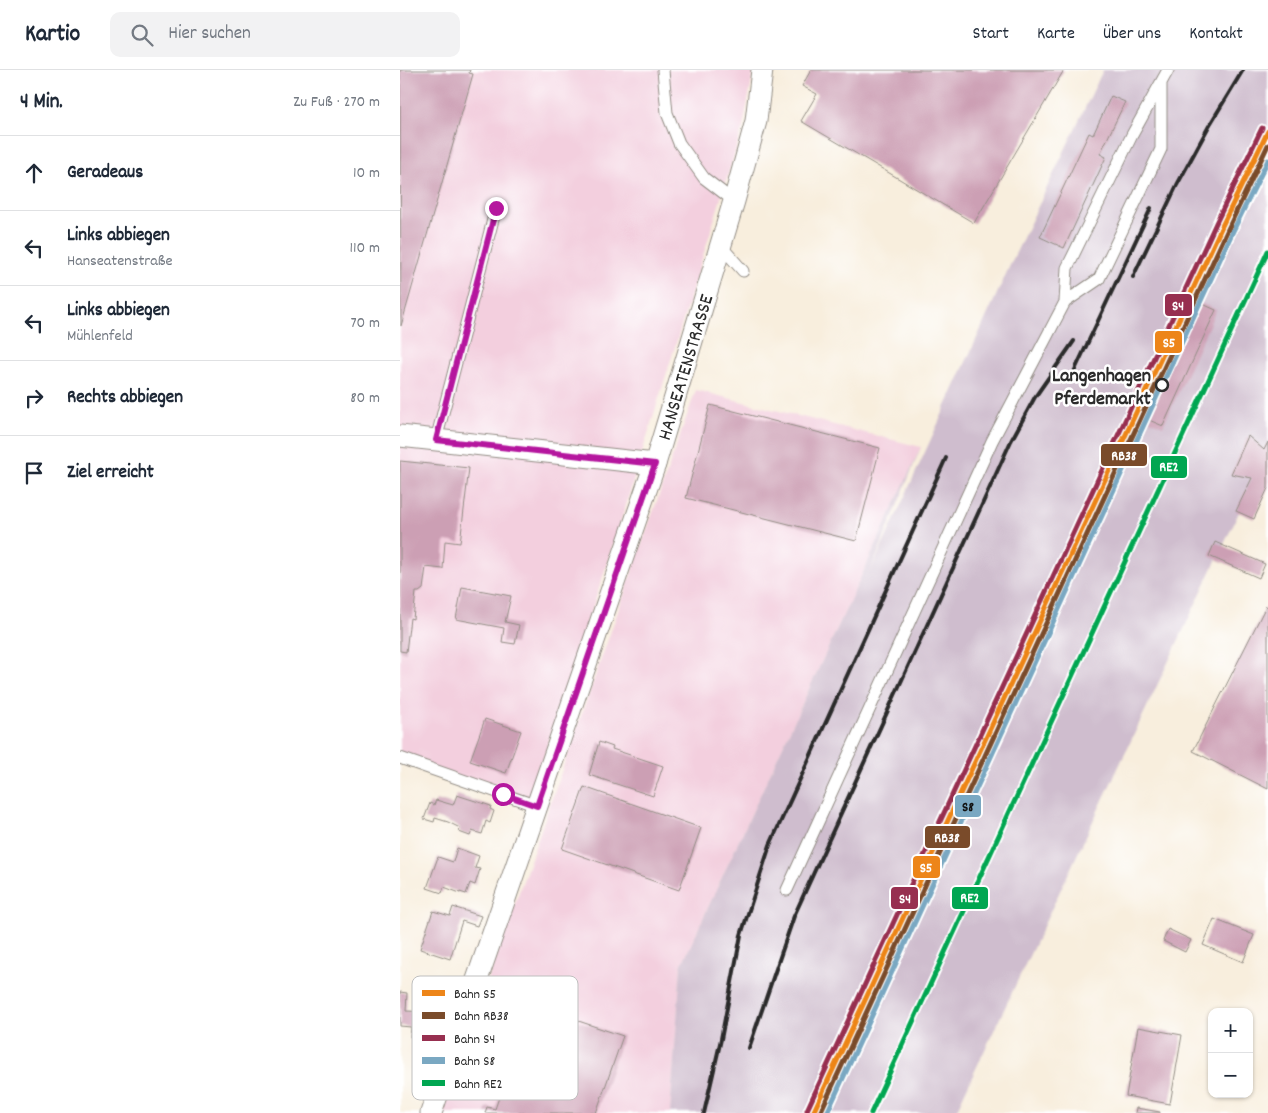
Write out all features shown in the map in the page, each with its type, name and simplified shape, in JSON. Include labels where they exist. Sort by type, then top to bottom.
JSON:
[{"type":"street","name":"HANSEATENSTRASSE","points":[[478,976],[655,464],[721,246],[756,121],[762,70]]},
{"type":"street","points":[[400,436],[655,464]]},
{"type":"street","name":"HANSEATENSTRASSE","points":[[431,1113],[435,1100]]},
{"type":"lane","points":[[663,70],[668,112],[679,143],[704,178],[734,201]]},
{"type":"lane","points":[[787,890],[992,441],[1065,302],[1067,268],[1132,134],[1168,70]]},
{"type":"lane","points":[[1065,302],[1099,279],[1162,149],[1161,82]]},
{"type":"lane","points":[[436,440],[496,208]]},
{"type":"lane","points":[[721,246],[743,271]]},
{"type":"lane","points":[[400,758],[537,806]]},
{"type":"shaded area","points":[[400,70],[754,70],[743,127],[619,527],[529,803],[400,761]]},
{"type":"shaded area","points":[[1103,70],[1268,70],[1268,451],[955,1113],[670,1113],[681,966],[921,447],[870,573],[1011,263]]},
{"type":"shaded area","points":[[696,390],[921,447],[681,966],[670,1113],[441,1113],[446,1100],[578,1100],[578,976],[489,976]]},
{"type":"building","points":[[400,70],[470,70],[469,73],[473,74],[401,326]]},
{"type":"building","points":[[811,70],[1064,70],[974,223],[801,121],[817,94],[802,86]]},
{"type":"building","points":[[1111,96],[1125,102],[1100,154],[1106,157],[1064,248],[1040,237],[1089,133],[1093,135]]},
{"type":"building","name":"Langenhagen Pferdemarkt","points":[[1196,301],[1216,310],[1163,426],[1142,417]]},
{"type":"building","points":[[710,405],[880,448],[856,541],[686,498]]},
{"type":"building","points":[[1248,436],[1264,450],[1268,442],[1268,488],[1254,519],[1236,511],[1252,478],[1231,474]]},
{"type":"building","points":[[400,461],[469,468],[460,543],[445,541],[443,569],[426,567],[423,589],[416,592],[413,619],[410,618],[406,652],[400,651]]},
{"type":"building","points":[[1215,542],[1265,564],[1259,578],[1209,556]]},
{"type":"building","points":[[462,587],[511,596],[505,622],[519,625],[515,644],[502,642],[504,628],[456,619]]},
{"type":"building","points":[[1266,606],[1268,607],[1268,789],[1193,751]]},
{"type":"building","points":[[485,719],[521,731],[506,773],[470,761]]},
{"type":"building","points":[[599,742],[613,747],[612,749],[663,766],[653,796],[589,775]]},
{"type":"building","points":[[584,787],[701,828],[679,890],[562,849]]},
{"type":"building","points":[[457,795],[491,806],[490,809],[494,811],[490,823],[486,821],[482,834],[472,831],[470,836],[459,832],[460,828],[448,822],[435,818],[434,822],[424,819],[430,803],[434,805],[436,800],[453,805]]},
{"type":"building","points":[[457,848],[479,856],[475,868],[480,869],[475,885],[470,883],[466,894],[444,887],[442,893],[427,888],[438,857],[453,862]]},
{"type":"building","points":[[453,907],[481,916],[477,926],[462,921],[450,959],[420,949],[433,911],[450,916]]},
{"type":"building","points":[[1214,919],[1254,935],[1243,962],[1203,945]]},
{"type":"building","points":[[1168,929],[1191,940],[1185,952],[1163,941]]},
{"type":"building","points":[[400,992],[407,993],[406,1011],[412,1011],[412,1037],[410,1037],[411,1027],[400,1026]]},
{"type":"building","points":[[578,1021],[623,1036],[596,1113],[485,1113],[487,1107],[495,1109],[498,1100],[578,1100]]},
{"type":"building","points":[[1138,1027],[1182,1035],[1170,1104],[1126,1096]]},
{"type":"building","points":[[1136,1108],[1160,1112],[1160,1113],[1135,1113]]},
{"type":"railway","points":[[1133,277],[1177,185],[1209,126],[1243,70]]},
{"type":"railway","points":[[1074,372],[1151,208]]},
{"type":"railway","points":[[749,1048],[794,916],[1011,441],[1035,397],[1074,341]]},
{"type":"railway","points":[[704,1113],[721,1039],[741,935],[770,845],[946,458]]},
{"type":"rail line","name":"S4","points":[[807,1110],[1216,223],[1262,128]]},
{"type":"rail line","name":"S5","points":[[813,1113],[1222,226],[1268,131]]},
{"type":"rail line","name":"RB38","points":[[820,1113],[1268,145]]},
{"type":"rail line","name":"S8","points":[[827,1113],[1233,231],[1268,160]]},
{"type":"rail line","name":"RE2","points":[[871,1113],[1268,251]]},
{"type":"place","name":"Langenhagen Pferdemarkt","points":[[1162,385]]},
{"type":"route","points":[[496,208],[436,440],[655,464],[537,806],[503,794]]}]
